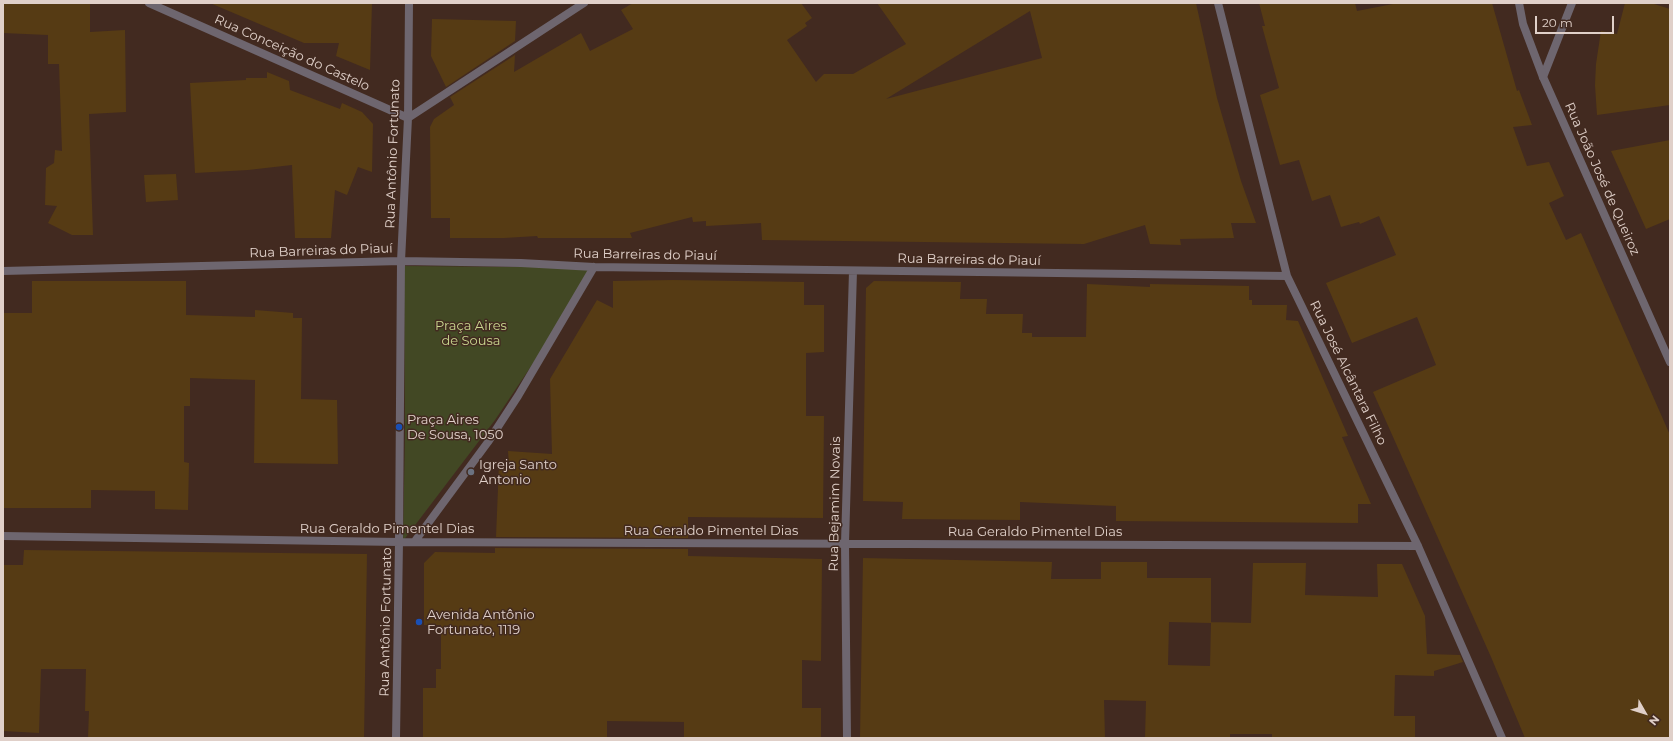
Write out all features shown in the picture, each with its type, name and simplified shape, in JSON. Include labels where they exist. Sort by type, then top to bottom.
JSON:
[{"type":"street","name":"Rua Conceição do Castelo","points":[[149,3],[339,86],[408,118]]},
{"type":"street","name":"Rua Antônio Fortunato","points":[[396,738],[401,261],[408,118],[409,3]]},
{"type":"street","points":[[408,118],[584,3]]},
{"type":"street","name":"Rua José Alcântara Filho","points":[[1218,3],[1287,276],[1418,546],[1502,738]]},
{"type":"street","name":"Rua João José de Queiroz","points":[[1519,3],[1523,24],[1543,77],[1670,362]]},
{"type":"street","points":[[1543,77],[1572,3]]},
{"type":"street","name":"Rua Barreiras do Piauí","points":[[3,271],[401,261],[521,263],[594,267],[1287,276]]},
{"type":"street","points":[[415,541],[488,442],[518,396],[594,267]]},
{"type":"street","name":"Rua Bejamim Novais","points":[[847,738],[846,543],[853,271]]},
{"type":"street","name":"Rua Geraldo Pimentel Dias","points":[[3,536],[399,542],[1418,546]]},
{"type":"green space","name":"Praça Aires de Sousa","points":[[599,265],[495,420],[403,541],[405,433],[404,266],[513,267]]},
{"type":"building","points":[[3,3],[90,3],[90,32],[125,30],[126,112],[89,114],[93,235],[72,235],[48,223],[57,206],[45,205],[46,168],[54,163],[55,150],[62,151],[59,64],[48,64],[48,35],[3,33]]},
{"type":"building","points":[[210,3],[372,3],[370,70],[336,56],[339,43],[304,43]]},
{"type":"building","points":[[633,3],[801,3],[812,18],[805,23],[807,26],[787,40],[816,82],[824,74],[853,74],[906,44],[877,3],[1196,3],[1217,98],[1241,181],[1256,223],[1231,223],[1234,238],[1180,239],[1181,245],[1150,244],[1145,225],[1084,244],[762,240],[761,223],[706,226],[706,221],[693,222],[692,217],[630,233],[632,238],[538,238],[537,236],[504,238],[450,238],[450,218],[431,218],[430,127],[434,119],[454,105],[450,97],[515,55],[514,72],[581,33],[590,51],[633,29],[621,10]],"holes":[[[1030,11],[1042,58],[886,99]]]},
{"type":"building","points":[[1259,3],[1355,3],[1357,11],[1398,3],[1492,3],[1517,91],[1519,90],[1532,125],[1513,127],[1527,166],[1549,162],[1564,196],[1549,203],[1566,240],[1581,233],[1670,435],[1670,738],[1525,738],[1491,657],[1373,392],[1436,365],[1417,317],[1352,343],[1326,283],[1396,255],[1379,216],[1360,224],[1359,222],[1341,227],[1330,195],[1312,201],[1299,160],[1280,165],[1260,95],[1279,88],[1262,26],[1265,26]]},
{"type":"building","points":[[1625,3],[1651,3],[1670,9],[1670,105],[1597,115],[1595,85],[1596,64],[1601,31],[1617,34]]},
{"type":"building","points":[[432,19],[516,21],[515,41],[446,87],[431,56]]},
{"type":"building","points":[[267,72],[289,81],[290,90],[340,109],[342,103],[362,112],[373,124],[372,172],[358,167],[347,195],[335,190],[331,238],[295,238],[292,165],[248,170],[195,173],[190,83],[246,80],[246,78],[267,78]]},
{"type":"building","points":[[1670,140],[1670,219],[1646,229],[1611,151]]},
{"type":"building","points":[[176,174],[178,200],[146,202],[144,175]]},
{"type":"building","points":[[673,280],[804,282],[804,305],[824,305],[824,352],[806,353],[806,416],[824,416],[823,518],[688,517],[688,538],[496,537],[499,464],[509,465],[508,451],[552,454],[550,379],[597,300],[613,308],[613,281]]},
{"type":"building","points":[[32,281],[186,281],[186,315],[255,317],[255,310],[293,313],[293,318],[302,318],[301,399],[337,400],[338,464],[254,463],[255,380],[190,378],[190,406],[184,406],[184,462],[189,463],[188,510],[155,509],[155,491],[91,490],[91,508],[3,508],[3,313],[32,313]]},
{"type":"building","points":[[874,281],[961,282],[960,299],[987,299],[986,314],[1023,314],[1022,333],[1032,333],[1032,337],[1086,337],[1087,284],[1150,287],[1150,284],[1249,286],[1249,300],[1252,300],[1252,305],[1287,305],[1286,320],[1298,321],[1348,436],[1342,437],[1371,504],[1358,504],[1358,523],[1116,521],[1116,506],[1020,502],[1020,520],[902,519],[903,502],[863,501],[866,288]]},
{"type":"building","points":[[495,548],[688,549],[688,556],[822,559],[821,661],[802,660],[802,708],[821,708],[821,738],[684,738],[684,722],[607,721],[607,738],[423,738],[423,688],[436,688],[436,669],[441,669],[441,625],[424,625],[424,563],[435,552],[495,553]]},
{"type":"building","points":[[24,550],[367,554],[364,738],[88,738],[89,711],[85,711],[86,669],[41,669],[39,733],[3,731],[3,565],[23,565]]},
{"type":"building","points":[[863,558],[1052,562],[1051,579],[1101,579],[1101,562],[1147,562],[1147,578],[1211,578],[1211,622],[1251,623],[1253,563],[1306,563],[1305,595],[1378,597],[1377,564],[1402,564],[1425,616],[1427,654],[1460,655],[1463,662],[1434,671],[1434,676],[1395,675],[1394,716],[1415,716],[1415,738],[1272,738],[1272,734],[1230,734],[1230,738],[1145,738],[1146,701],[1104,700],[1105,738],[860,738]],"holes":[[[1169,622],[1211,623],[1210,666],[1168,665]]]},
{"type":"place","name":"Praça Aires De Sousa, 1050","points":[[399,427]]},
{"type":"place","name":"Igreja Santo Antonio","points":[[471,472]]},
{"type":"place","name":"Avenida Antônio Fortunato, 1119","points":[[419,622]]}]
